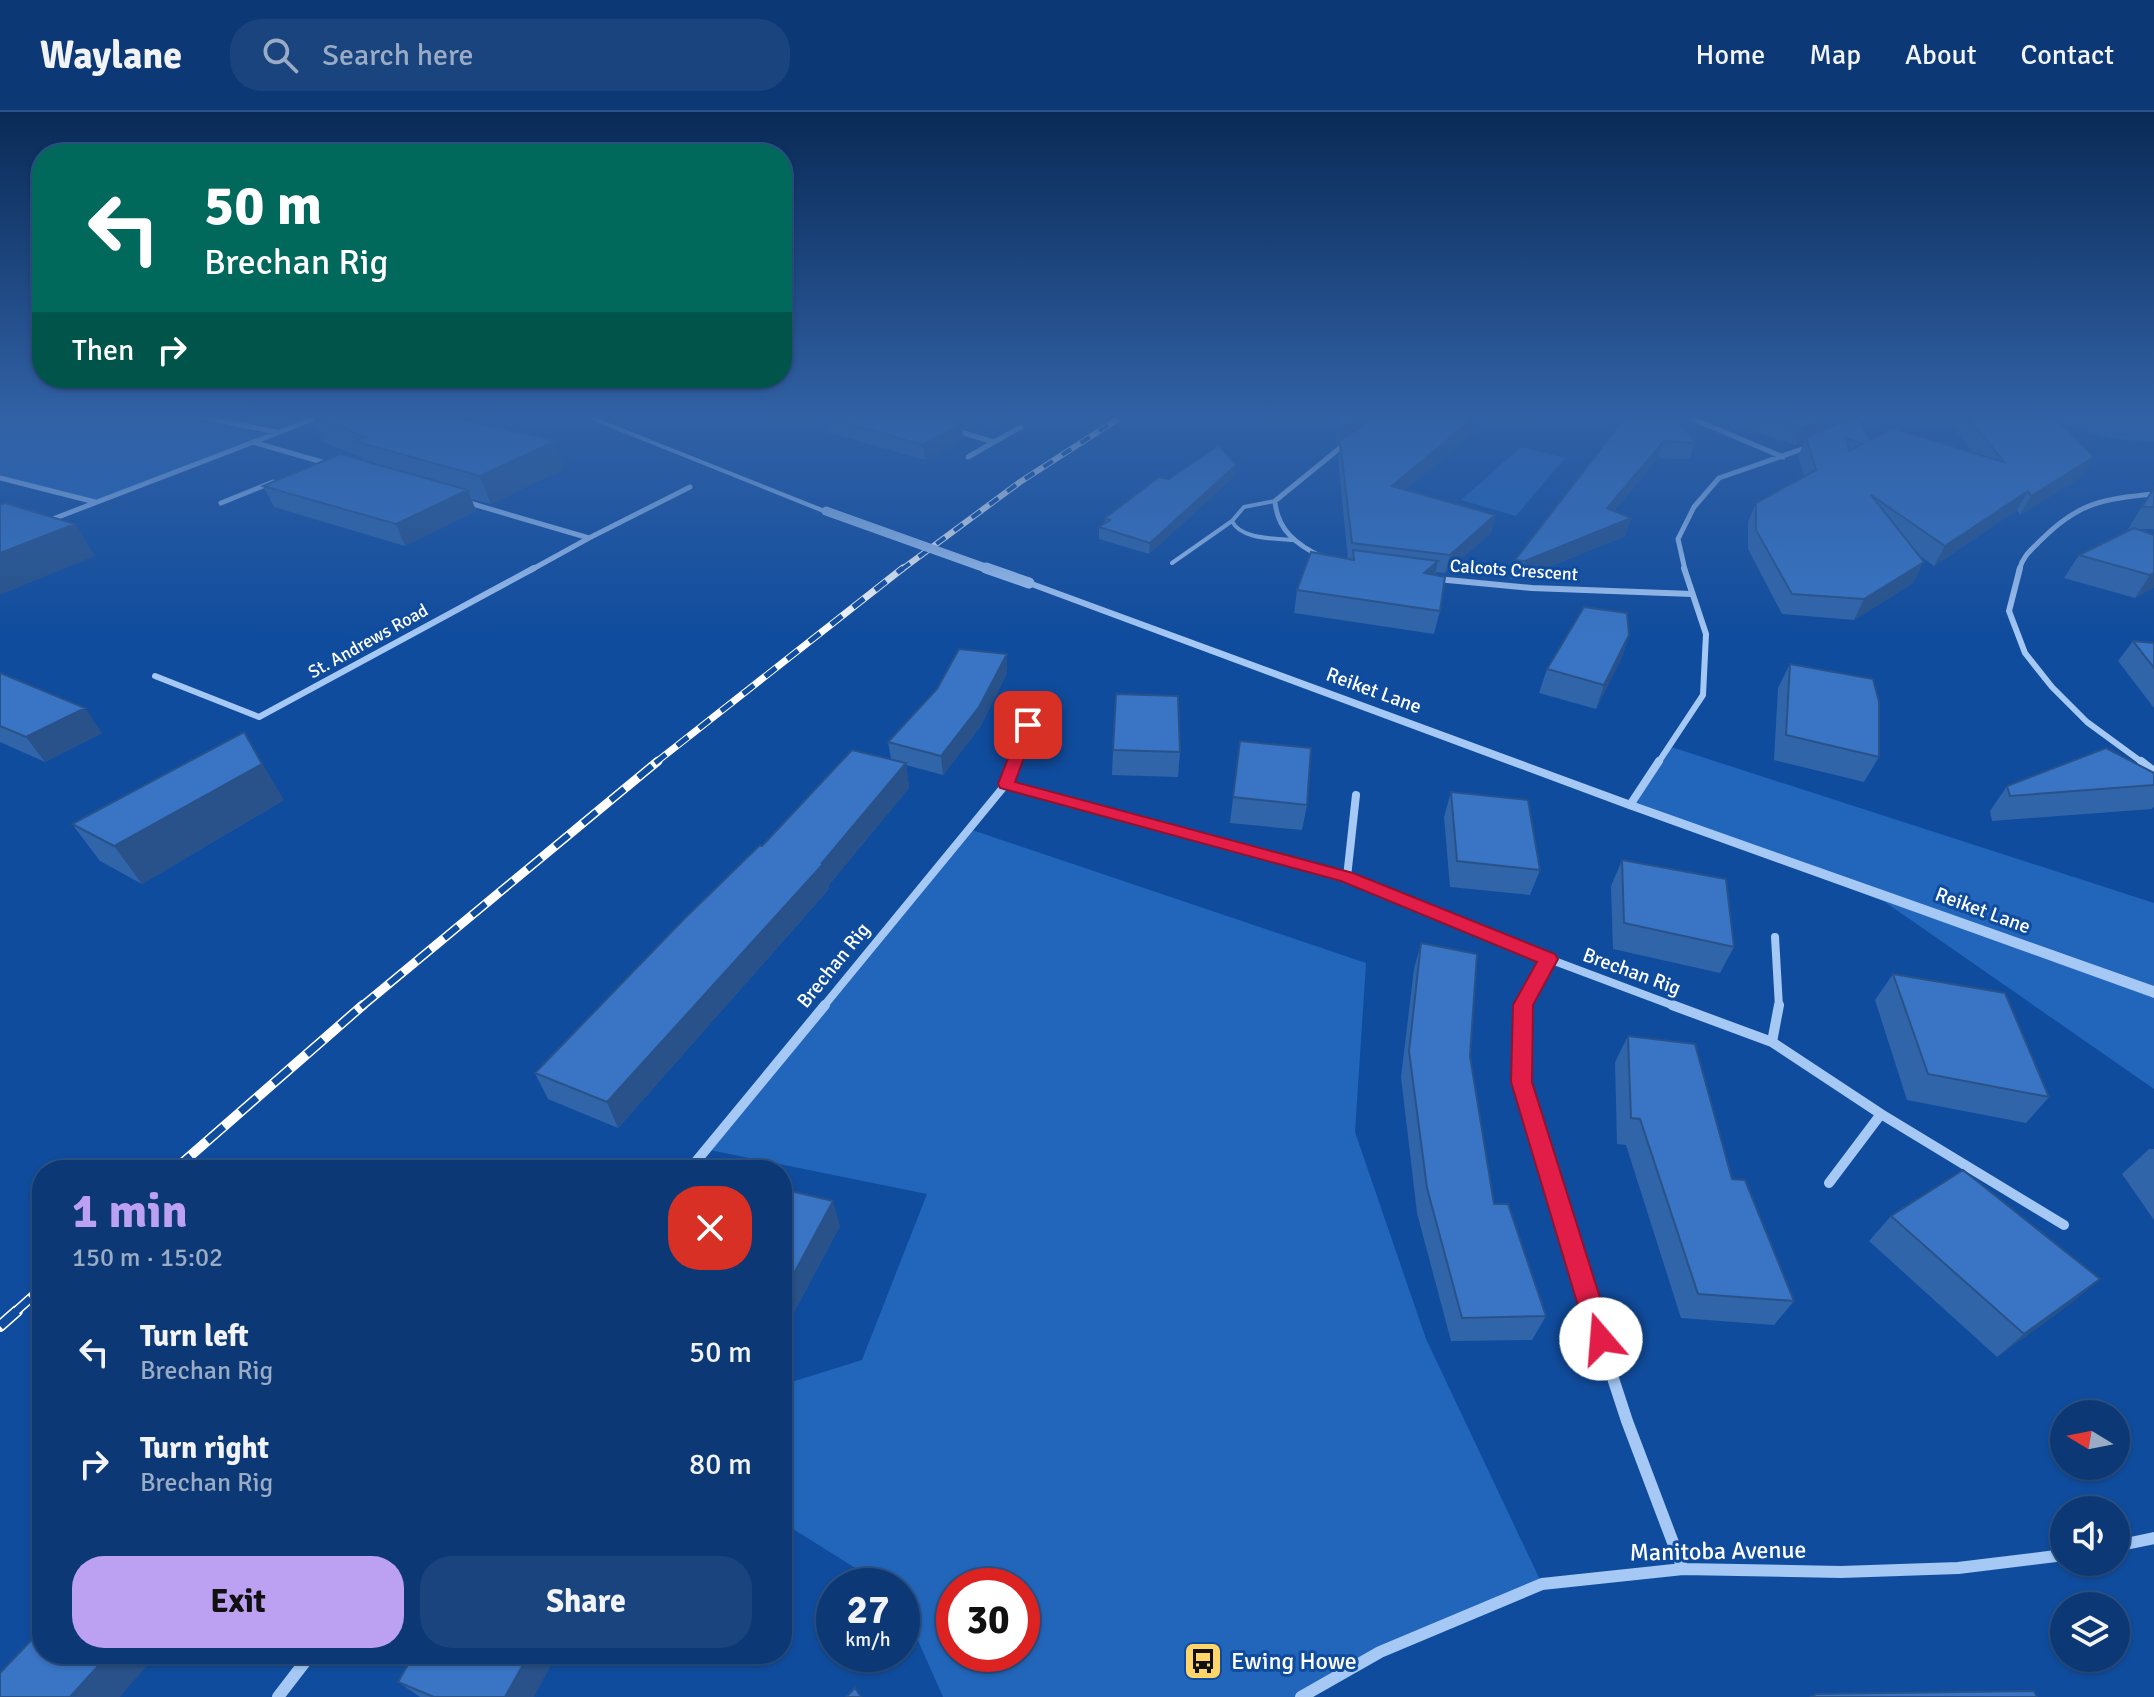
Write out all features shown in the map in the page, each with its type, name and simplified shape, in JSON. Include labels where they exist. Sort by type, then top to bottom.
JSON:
[{"type":"street","points":[[44,489],[96,502]]},
{"type":"street","points":[[41,523],[130,489]]},
{"type":"street","points":[[221,503],[256,489]]},
{"type":"street","name":"St. Andrews Road","points":[[155,676],[259,717],[589,538],[686,489]]},
{"type":"street","name":"Reiket Lane","points":[[770,489],[1630,805],[2154,992]]},
{"type":"street","points":[[1288,489],[1275,501],[1281,526],[1293,540],[1328,559]]},
{"type":"street","points":[[1630,805],[1703,695],[1706,634],[1678,539],[1694,507],[1710,489]]},
{"type":"street","points":[[2154,494],[2114,498],[2081,507],[2050,531],[2022,559],[2009,611],[2025,653],[2052,687],[2087,722],[2154,771]]},
{"type":"street","points":[[461,501],[589,538]]},
{"type":"street","name":"Calcots Crescent","points":[[1422,577],[1532,588],[1692,594]]},
{"type":"street","name":"Brechan Rig","points":[[697,1160],[1006,784],[1040,696]]},
{"type":"street","name":"Brechan Rig","points":[[1006,784],[1347,877],[1549,959],[1772,1042],[1881,1114],[2064,1225]]},
{"type":"street","points":[[1347,877],[1356,795]]},
{"type":"street","points":[[1772,1042],[1779,1009],[1775,937]]},
{"type":"street","points":[[1549,959],[1523,1005],[1521,1082],[1547,1175],[1622,1407],[1683,1569]]},
{"type":"street","points":[[1829,1183],[1881,1114]]},
{"type":"street","points":[[2130,1543],[2154,1538]]},
{"type":"street","name":"Manitoba Avenue","points":[[1301,1697],[1380,1652],[1542,1584],[1683,1569],[1841,1572],[1958,1568],[2050,1557]]},
{"type":"street","points":[[278,1697],[303,1664]]},
{"type":"lane","points":[[1172,563],[1232,521],[1245,507],[1275,501]]},
{"type":"lane","points":[[1232,521],[1235,527],[1252,535],[1293,540]]},
{"type":"shaded area","points":[[44,489],[130,489],[96,502]]},
{"type":"shaded area","points":[[1473,489],[1539,489],[1516,516],[1461,500]]},
{"type":"shaded area","points":[[1668,746],[2154,903],[2154,1089],[1885,902],[1630,805]]},
{"type":"shaded area","points":[[969,829],[1366,963],[1355,1132],[1426,1339],[1542,1584],[1380,1652],[1301,1697],[943,1697],[920,1645],[920,1568],[855,1568],[792,1528],[792,1382],[862,1360],[927,1194],[792,1167],[792,1160],[759,1160],[705,1149]]},
{"type":"building","points":[[273,489],[468,490],[396,524]]},
{"type":"building","points":[[1143,489],[1210,489],[1150,543],[1099,527],[1110,520],[1105,518]]},
{"type":"building","points":[[1346,489],[1403,489],[1495,515],[1450,555],[1352,543]]},
{"type":"building","points":[[1570,489],[1623,489],[1607,508],[1631,518],[1525,561],[1515,560]]},
{"type":"building","points":[[1782,489],[2042,489],[2031,496],[2028,491],[1945,546],[1871,495],[1924,562],[1864,599],[1792,594],[1756,530],[1756,503]]},
{"type":"building","points":[[2153,489],[2154,489],[2154,507],[2142,507]]},
{"type":"building","points":[[5,503],[75,524],[0,553],[0,505]]},
{"type":"building","points":[[2134,528],[2154,535],[2154,573],[2150,575],[2079,555]]},
{"type":"building","points":[[1353,550],[1438,561],[1424,573],[1445,577],[1440,611],[1297,590],[1311,552],[1354,560]]},
{"type":"building","points":[[1584,607],[1627,613],[1629,635],[1604,685],[1547,669]]},
{"type":"building","points":[[2133,641],[2154,643],[2154,668]]},
{"type":"building","points":[[959,649],[1007,654],[979,707],[941,756],[888,742],[937,689]]},
{"type":"building","points":[[1790,664],[1873,679],[1879,702],[1879,757],[1786,735]]},
{"type":"building","points":[[0,673],[85,708],[26,737],[0,726]]},
{"type":"building","points":[[1116,694],[1178,696],[1180,752],[1113,750]]},
{"type":"building","points":[[244,732],[262,764],[114,846],[72,824]]},
{"type":"building","points":[[1240,741],[1311,748],[1307,805],[1233,797]]},
{"type":"building","points":[[2106,748],[2154,773],[2154,785],[2010,796],[2007,786]]},
{"type":"building","points":[[852,750],[906,763],[824,863],[607,1102],[535,1073],[684,919],[762,846]]},
{"type":"building","points":[[1451,792],[1528,800],[1540,870],[1457,861]]},
{"type":"building","points":[[1622,860],[1726,879],[1734,947],[1624,923]]},
{"type":"building","points":[[1421,943],[1477,954],[1470,1056],[1494,1204],[1508,1204],[1546,1316],[1462,1318],[1427,1188],[1409,1051]]},
{"type":"building","points":[[1893,974],[2005,993],[2049,1097],[1928,1074]]},
{"type":"building","points":[[1628,1036],[1695,1044],[1732,1179],[1745,1180],[1794,1301],[1698,1294],[1640,1119],[1631,1118]]},
{"type":"building","points":[[1963,1170],[2100,1279],[2024,1334],[1891,1216]]},
{"type":"building","points":[[792,1191],[833,1201],[792,1277]]},
{"type":"building","points":[[32,1639],[32,1664],[100,1664],[70,1697],[0,1697],[0,1673]]},
{"type":"building","points":[[408,1664],[523,1664],[505,1697],[434,1697],[398,1682]]},
{"type":"building","points":[[855,1688],[861,1697],[846,1697]]},
{"type":"building","points":[[2034,1691],[2037,1697],[1810,1697],[1816,1694]]},
{"type":"railway","points":[[901,570],[1011,489]]},
{"type":"railway","points":[[655,763],[903,568]]},
{"type":"railway","points":[[361,1007],[658,761]]},
{"type":"railway","points":[[185,1160],[363,1005]]},
{"type":"railway","points":[[14,1313],[32,1297]]},
{"type":"railway","points":[[0,1326],[17,1311]]},
{"type":"place","name":"Ewing Howe","points":[[1203,1661]]},
{"type":"route","points":[[1028,725],[1006,784],[1347,877],[1549,959],[1523,1005],[1521,1082],[1547,1175],[1601,1339]]}]
